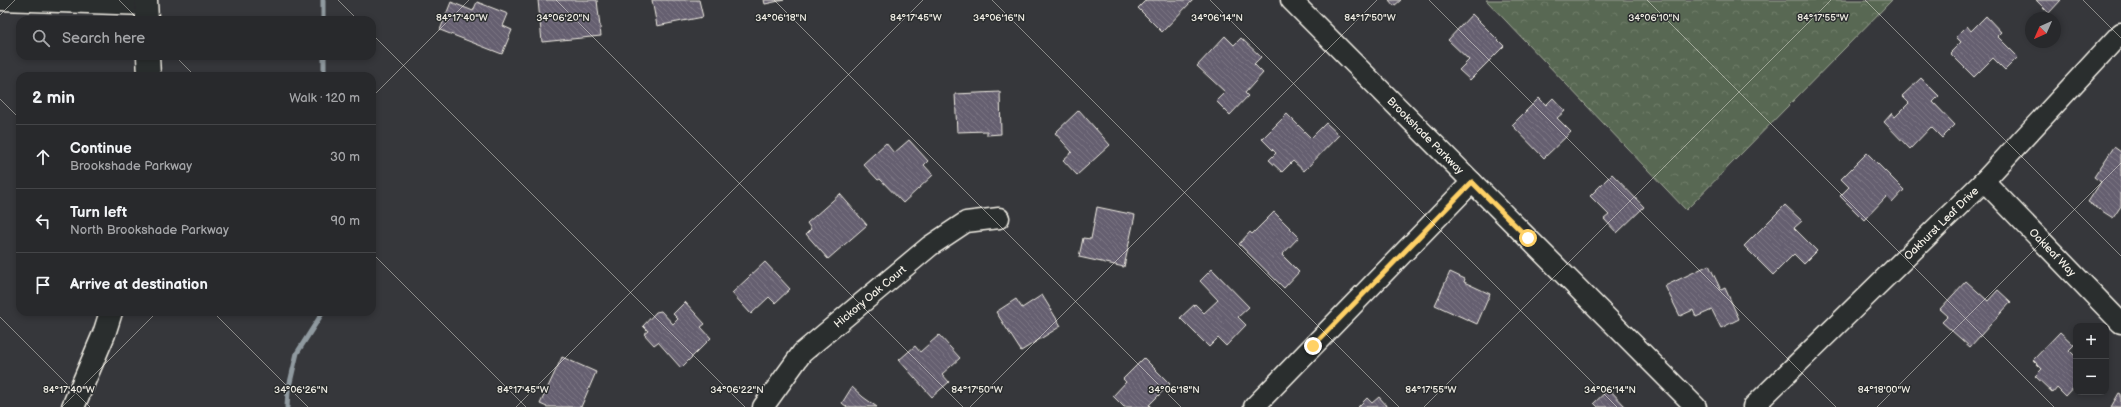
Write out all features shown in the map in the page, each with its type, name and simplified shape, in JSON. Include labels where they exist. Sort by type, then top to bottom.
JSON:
[{"type":"street","points":[[1,0],[146,8]]},
{"type":"street","name":"Brookshade Parkway","points":[[1290,0],[1696,407]]},
{"type":"street","name":"Oakhurst Leaf Drive","points":[[1753,407],[1984,181],[2121,33]]},
{"type":"street","points":[[148,60],[149,72]]},
{"type":"street","name":"Oakleaf Way","points":[[1984,181],[2121,323]]},
{"type":"street","points":[[1254,407],[1472,182]]},
{"type":"street","name":"Hickory Oak Court","points":[[763,407],[802,353],[930,246],[966,222],[999,218]]},
{"type":"street","points":[[73,407],[104,334],[110,316]]},
{"type":"green space","points":[[1486,0],[1892,0],[1686,210]]},
{"type":"building","points":[[538,0],[597,0],[601,36],[542,42]]},
{"type":"building","points":[[652,0],[699,0],[703,17],[657,26]]},
{"type":"building","points":[[764,0],[784,0],[765,4]]},
{"type":"building","points":[[1146,0],[1193,0],[1162,32],[1138,8]]},
{"type":"building","points":[[1389,0],[1401,0],[1394,6]]},
{"type":"building","points":[[2036,0],[2061,0],[2050,12],[2048,12]]},
{"type":"building","points":[[451,2],[473,11],[477,2],[508,14],[503,26],[512,30],[502,54],[440,30]]},
{"type":"building","points":[[1472,14],[1504,46],[1470,80],[1459,70],[1469,60],[1448,40]]},
{"type":"building","points":[[1986,16],[2001,32],[1997,36],[2018,57],[2005,70],[1993,58],[1974,77],[1950,53],[1961,42],[1956,37],[1967,26],[1971,31]]},
{"type":"building","points":[[1225,36],[1234,45],[1241,38],[1261,57],[1254,64],[1263,73],[1245,93],[1248,96],[1230,115],[1216,101],[1225,92],[1197,66]]},
{"type":"building","points":[[1921,78],[1939,96],[1933,102],[1955,125],[1942,138],[1931,127],[1910,149],[1884,122],[1892,113],[1895,117],[1909,103],[1902,96]]},
{"type":"building","points":[[1000,92],[1001,134],[987,135],[987,131],[957,132],[955,94]]},
{"type":"building","points":[[1539,98],[1546,105],[1553,98],[1565,111],[1557,118],[1571,132],[1544,158],[1512,125]]},
{"type":"building","points":[[1079,110],[1110,145],[1077,175],[1063,160],[1072,152],[1055,133]]},
{"type":"building","points":[[1287,114],[1311,138],[1326,123],[1339,135],[1304,171],[1293,161],[1282,172],[1269,160],[1276,153],[1262,139]]},
{"type":"building","points":[[909,140],[928,161],[924,165],[933,175],[903,203],[863,164],[886,143],[894,153]]},
{"type":"building","points":[[2114,147],[2121,152],[2121,206],[2113,218],[2088,202],[2101,182],[2094,177]]},
{"type":"building","points":[[1867,153],[1904,190],[1892,203],[1886,197],[1864,220],[1840,196],[1849,187],[1841,179]]},
{"type":"building","points":[[1612,174],[1644,207],[1617,233],[1604,219],[1609,215],[1590,196]]},
{"type":"building","points":[[840,194],[867,225],[828,259],[806,234],[811,229],[807,223]]},
{"type":"building","points":[[1785,205],[1802,221],[1794,228],[1817,251],[1804,264],[1794,254],[1773,275],[1744,246]]},
{"type":"building","points":[[1097,207],[1135,215],[1124,267],[1079,257],[1083,238],[1091,239]]},
{"type":"building","points":[[1274,212],[1299,237],[1282,255],[1299,272],[1284,288],[1239,244],[1250,232],[1252,234]]},
{"type":"building","points":[[765,262],[790,289],[775,303],[769,297],[751,314],[732,293]]},
{"type":"building","points":[[1709,265],[1721,290],[1725,288],[1739,319],[1721,328],[1712,310],[1696,317],[1693,310],[1680,316],[1665,286]]},
{"type":"building","points":[[1212,269],[1249,307],[1238,317],[1246,325],[1226,346],[1218,338],[1209,347],[1180,318],[1195,304],[1204,313],[1218,300],[1200,281]]},
{"type":"building","points":[[1450,272],[1465,279],[1464,282],[1490,294],[1477,324],[1435,305]]},
{"type":"building","points":[[1966,281],[1988,301],[1998,290],[2011,302],[1970,347],[1942,322],[1948,316],[1940,309]]},
{"type":"building","points":[[1042,295],[1061,326],[1021,351],[996,312],[1016,299],[1022,308]]},
{"type":"building","points":[[685,302],[705,324],[701,327],[711,338],[681,368],[658,342],[654,345],[644,334],[648,331],[643,326],[656,312],[661,311],[673,324],[678,319],[673,314]]},
{"type":"building","points":[[2060,332],[2073,344],[2069,350],[2073,354],[2073,387],[2065,396],[2057,388],[2053,393],[2035,376],[2042,369],[2033,360]]},
{"type":"building","points":[[939,335],[960,358],[942,374],[949,382],[932,397],[899,360],[915,346],[920,352]]},
{"type":"building","points":[[562,357],[596,372],[581,407],[547,407],[540,404]]},
{"type":"building","points":[[1144,358],[1170,384],[1149,405],[1151,407],[1124,407],[1113,396],[1126,382],[1123,379]]},
{"type":"building","points":[[852,387],[877,407],[847,407],[842,403]]},
{"type":"building","points":[[1609,389],[1626,407],[1598,407],[1594,403]]},
{"type":"building","points":[[2119,393],[2121,394],[2121,407],[2111,407]]},
{"type":"building","points":[[1379,397],[1388,407],[1358,407],[1367,398],[1372,403]]},
{"type":"waterway","points":[[323,0],[323,16]]},
{"type":"waterway","points":[[324,60],[324,72]]},
{"type":"waterway","points":[[287,407],[288,391],[297,353],[320,316]]},
{"type":"route","points":[[1313,346],[1472,182],[1528,238]]}]
